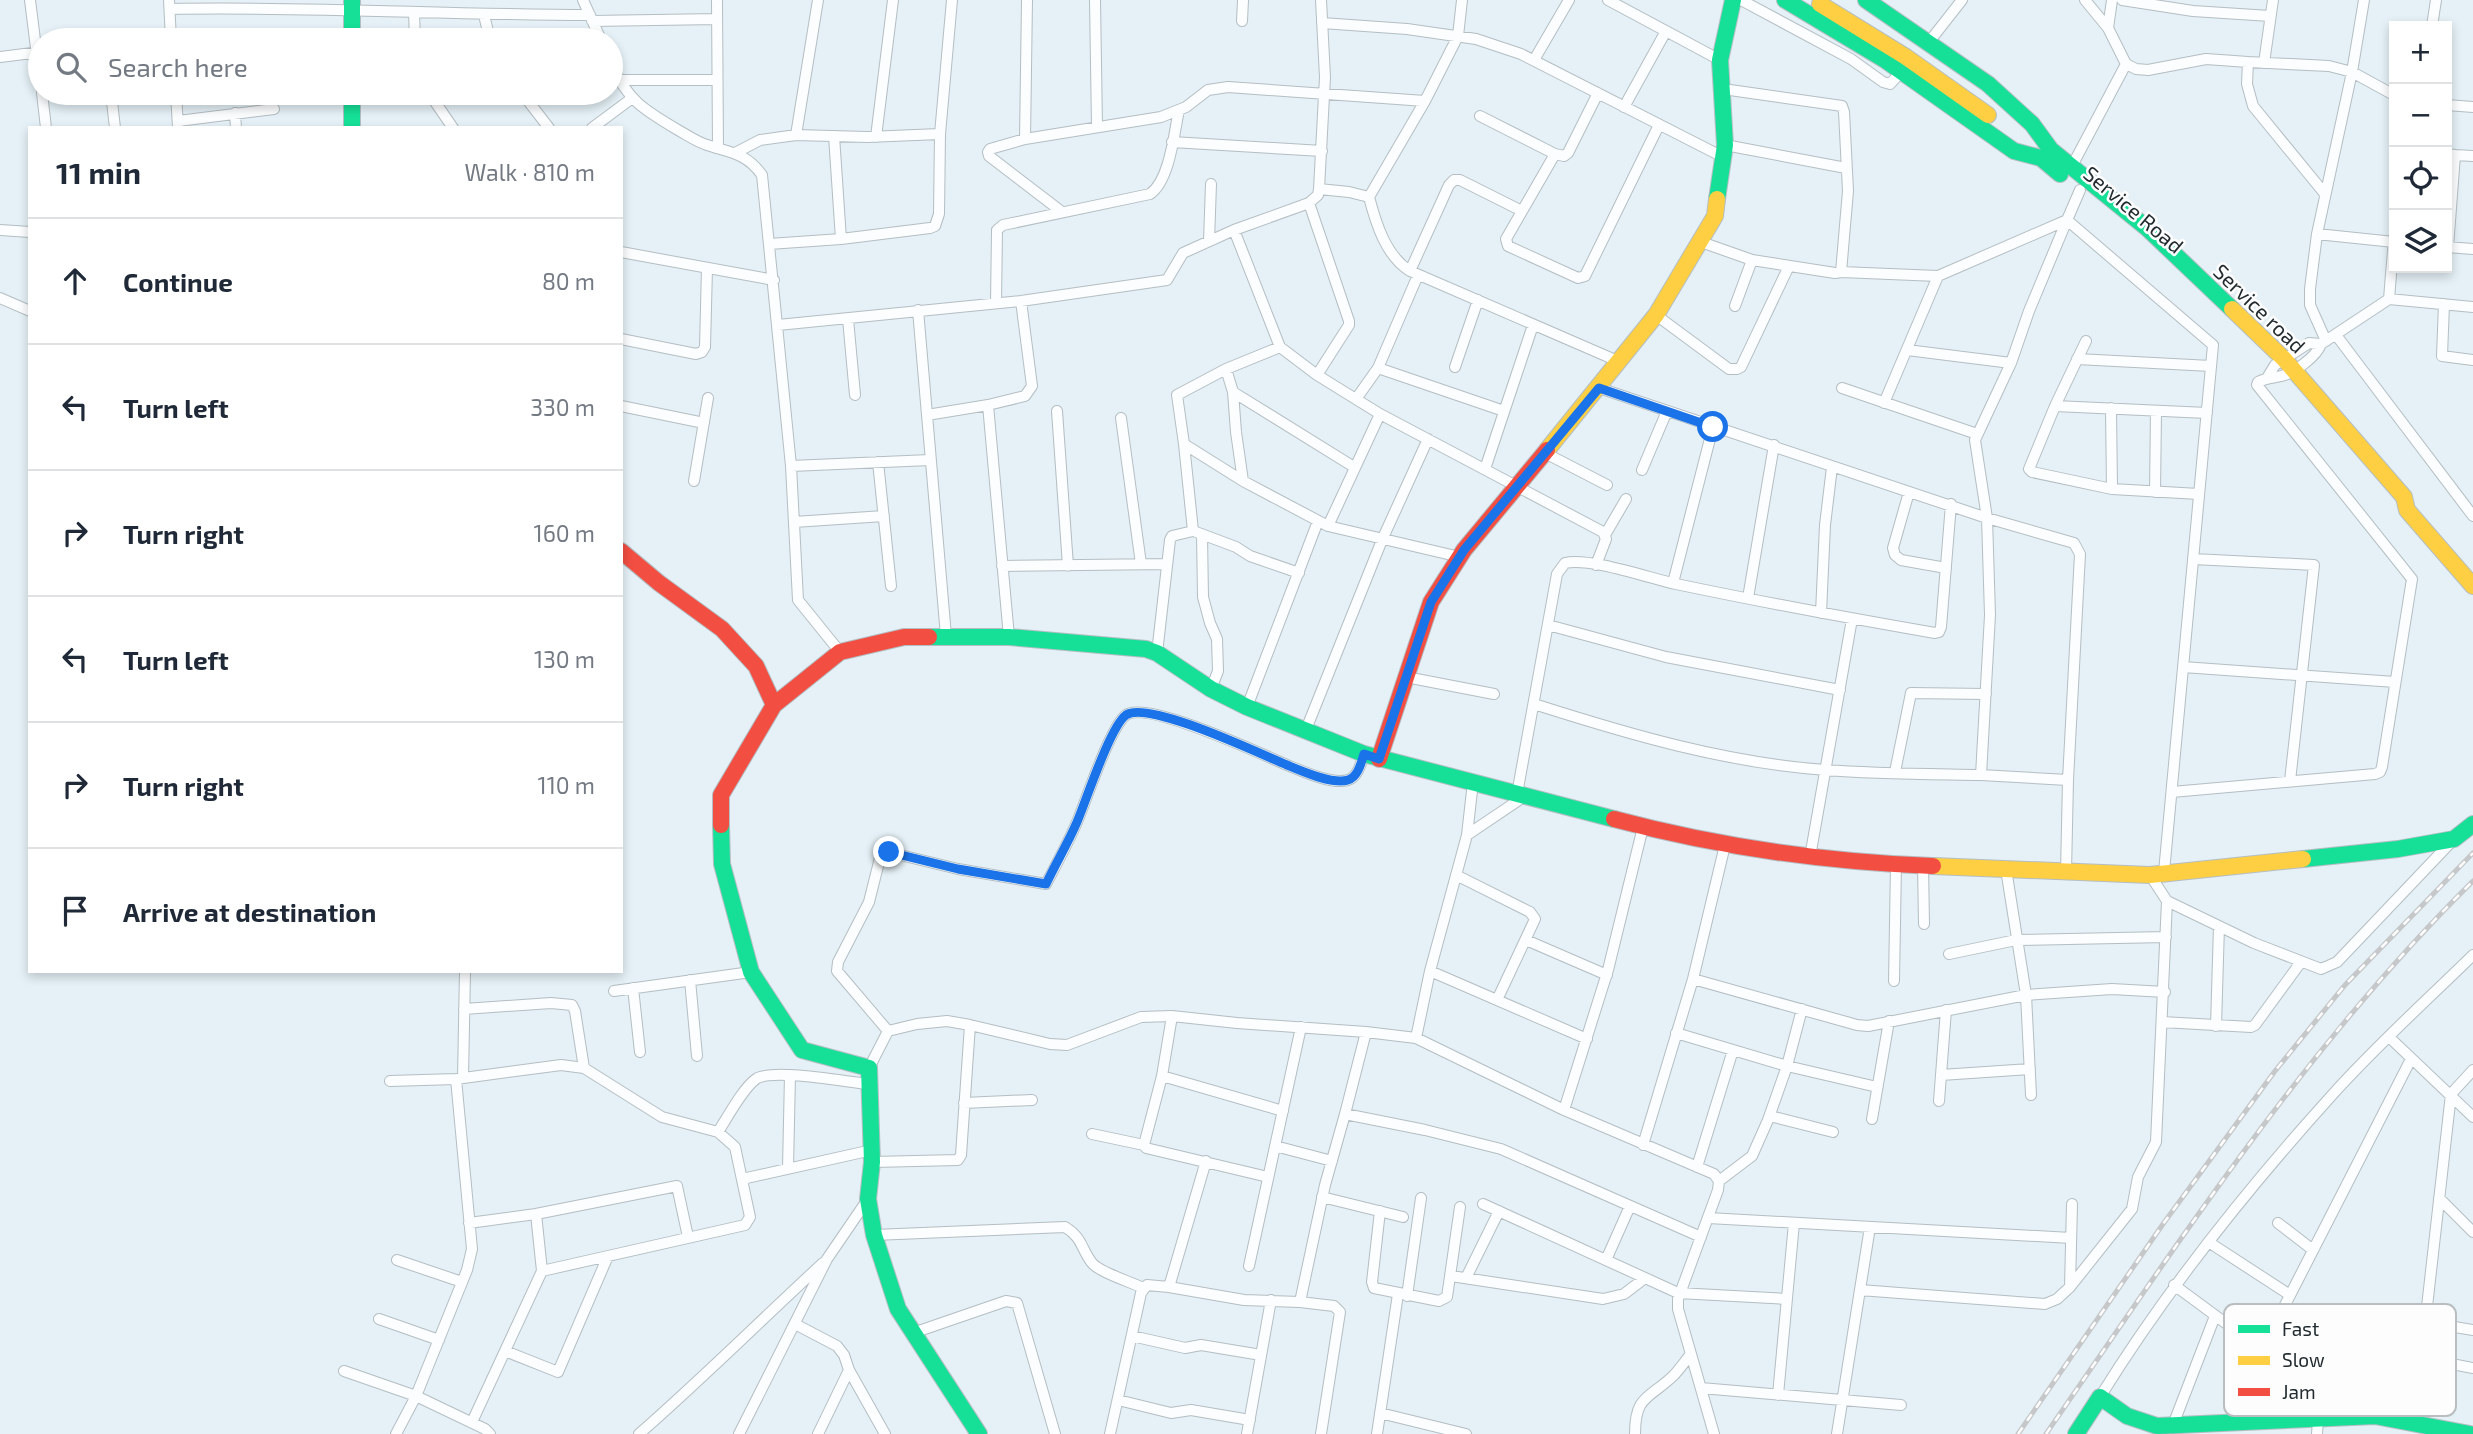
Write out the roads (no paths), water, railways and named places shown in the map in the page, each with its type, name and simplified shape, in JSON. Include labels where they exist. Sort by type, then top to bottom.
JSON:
[{"type":"main road","points":[[1372,757],[1406,677],[1431,602],[1460,557],[1656,315],[1715,216],[1724,151],[1720,60],[1733,0]]},
{"type":"main road","name":"Service Road","points":[[1785,0],[1901,72],[2014,150],[2046,154],[2080,190],[2140,239],[2281,369]]},
{"type":"main road","points":[[1813,0],[1935,75],[2046,154]]},
{"type":"main road","points":[[1839,0],[1955,75],[2046,154]]},
{"type":"main road","name":"Service road","points":[[1866,0],[1892,13],[1988,84],[2032,124],[2046,154],[2072,166],[2147,228],[2404,498],[2407,510],[2473,586]]},
{"type":"main road","points":[[352,6],[352,28]]},
{"type":"main road","points":[[352,105],[352,126]]},
{"type":"main road","points":[[623,553],[722,629],[756,666],[774,705]]},
{"type":"main road","points":[[979,1434],[898,1309],[874,1235],[868,1199],[872,1156],[869,1068],[802,1050],[751,972],[722,864],[721,795],[774,705],[840,652],[904,637],[946,636],[1009,637],[1146,649],[1247,708],[1372,757],[1643,827],[1725,845],[1859,863],[2157,874],[2398,849],[2454,839],[2473,824]]},
{"type":"main road","points":[[2076,1434],[2101,1397],[2115,1411],[2135,1421],[2157,1426],[2240,1423],[2318,1427],[2375,1416],[2470,1434]]},
{"type":"street","points":[[30,0],[35,28]]},
{"type":"street","points":[[583,0],[596,28]]},
{"type":"street","points":[[717,0],[718,148]]},
{"type":"street","points":[[796,135],[818,0]]},
{"type":"street","points":[[876,137],[893,0]]},
{"type":"street","points":[[769,244],[841,239],[935,226],[939,214],[940,134],[952,0]]},
{"type":"street","points":[[1025,139],[1027,0]]},
{"type":"street","points":[[1096,0],[1097,127]]},
{"type":"street","points":[[1242,21],[1243,0]]},
{"type":"street","points":[[778,325],[1021,301],[1167,280],[1183,253],[1234,230],[1310,203],[1318,195],[1322,151],[1325,93],[1321,0]]},
{"type":"street","points":[[1462,0],[1458,36],[1425,101],[1369,197],[1378,230],[1402,266],[1414,273],[1620,362]]},
{"type":"street","points":[[1534,61],[1569,0]]},
{"type":"street","points":[[1608,0],[1720,60]]},
{"type":"street","points":[[1741,0],[1851,59],[1883,82],[1894,82],[1901,72]]},
{"type":"street","points":[[1929,42],[1962,0]]},
{"type":"street","points":[[2085,0],[2108,28],[2126,64],[2136,69],[2148,71],[2206,59],[2329,66],[2352,72],[2389,92]]},
{"type":"street","points":[[2108,28],[2112,0]]},
{"type":"street","points":[[2122,0],[2193,11],[2270,16]]},
{"type":"street","points":[[2264,63],[2273,0]]},
{"type":"street","points":[[2364,0],[2352,72],[2317,234],[2310,305],[2327,340],[2471,510]]},
{"type":"street","points":[[2433,21],[2436,0]]},
{"type":"street","points":[[170,28],[169,5],[243,8],[352,6],[414,13],[716,19]]},
{"type":"street","points":[[414,13],[415,28]]},
{"type":"street","points":[[484,15],[487,28]]},
{"type":"street","points":[[1322,23],[1407,29],[1476,38],[1534,61],[1659,125],[1724,151],[1846,167]]},
{"type":"street","points":[[1624,107],[1666,31]]},
{"type":"street","points":[[0,57],[28,54]]},
{"type":"street","points":[[2248,62],[2247,84],[2253,106],[2325,194]]},
{"type":"street","points":[[2072,166],[2126,64]]},
{"type":"street","points":[[623,80],[717,80]]},
{"type":"street","points":[[623,87],[645,111],[703,144],[735,153],[753,162],[762,175],[791,466],[798,600],[840,652]]},
{"type":"street","points":[[1062,212],[989,156],[990,149],[1025,139],[1161,117],[1179,110],[1209,90],[1228,87],[1425,101]]},
{"type":"street","points":[[1723,89],[1842,106],[1847,191],[1841,272]]},
{"type":"street","points":[[1480,116],[1564,156],[1598,93]]},
{"type":"street","points":[[623,105],[631,99]]},
{"type":"street","points":[[43,105],[46,126]]},
{"type":"street","points":[[113,105],[116,126]]},
{"type":"street","points":[[177,105],[178,124],[274,109]]},
{"type":"street","points":[[437,105],[452,126]]},
{"type":"street","points":[[531,105],[547,126]]},
{"type":"street","points":[[595,126],[623,105]]},
{"type":"street","points":[[2452,105],[2473,107]]},
{"type":"street","points":[[996,303],[997,230],[1003,225],[1150,194],[1158,188],[1168,163],[1179,110]]},
{"type":"street","points":[[235,113],[236,126]]},
{"type":"street","points":[[1555,154],[1506,239],[1508,246],[1582,278],[1659,125]]},
{"type":"street","points":[[735,153],[760,140],[796,135],[876,137],[940,134]]},
{"type":"street","points":[[834,136],[841,239]]},
{"type":"street","points":[[1172,142],[1322,151]]},
{"type":"street","points":[[2452,155],[2473,156]]},
{"type":"street","points":[[1356,400],[1378,368],[1449,185],[1454,180],[1460,180],[1522,211]]},
{"type":"street","points":[[1209,241],[1211,184]]},
{"type":"street","points":[[1319,189],[1369,197]]},
{"type":"street","points":[[1981,775],[1990,615],[1987,518],[1975,448],[1977,434],[2011,363],[2029,311],[2080,190]]},
{"type":"street","points":[[1310,203],[1349,321],[1349,326],[1317,375]]},
{"type":"street","points":[[1701,242],[1752,260],[1835,273],[1938,276],[2067,220]]},
{"type":"street","points":[[1860,1290],[2045,1304],[2057,1300],[2132,1209],[2138,1177],[2156,1142],[2165,992],[2167,901],[2157,874],[2172,792],[2213,345],[2067,220]]},
{"type":"street","points":[[0,230],[28,232]]},
{"type":"street","points":[[1234,230],[1280,347],[1317,375],[1380,414],[1604,532],[1606,539],[1596,565]]},
{"type":"street","points":[[2317,234],[2389,240]]},
{"type":"street","points":[[2452,247],[2473,249]]},
{"type":"street","points":[[623,252],[774,280]]},
{"type":"street","points":[[1735,306],[1752,260]]},
{"type":"street","points":[[1656,315],[1729,369],[1737,369],[1741,367],[1789,266]]},
{"type":"street","points":[[623,339],[696,354],[702,352],[705,347],[707,268]]},
{"type":"street","points":[[2389,299],[2391,273]]},
{"type":"street","points":[[1884,403],[1938,276]]},
{"type":"street","points":[[0,298],[28,310]]},
{"type":"street","points":[[2172,792],[2380,772],[2412,589],[2411,577],[2258,389],[2258,382],[2281,369],[2309,343],[2327,340],[2389,299],[2473,307]]},
{"type":"street","points":[[1455,367],[1478,300]]},
{"type":"street","points":[[927,415],[1025,396],[1032,386],[1021,301]]},
{"type":"street","points":[[2444,304],[2442,356],[2473,360]]},
{"type":"street","points":[[918,310],[946,636]]},
{"type":"street","points":[[848,319],[855,395]]},
{"type":"street","points":[[1485,469],[1533,325]]},
{"type":"street","points":[[2086,341],[2029,469],[2032,472],[2112,489],[2199,494]]},
{"type":"street","points":[[1211,689],[1218,670],[1217,639],[1203,597],[1198,533],[1177,395],[1226,369],[1280,347]]},
{"type":"street","points":[[1906,350],[2011,363]]},
{"type":"street","points":[[2077,359],[2211,366]]},
{"type":"street","points":[[1378,368],[1504,411]]},
{"type":"street","points":[[1226,369],[1233,392],[1243,481]]},
{"type":"street","points":[[1599,388],[1987,518],[2074,543],[2080,554],[2066,872]]},
{"type":"street","points":[[1842,388],[1977,434]]},
{"type":"street","points":[[1233,392],[1354,467]]},
{"type":"street","points":[[694,481],[708,398]]},
{"type":"street","points":[[988,405],[1009,637]]},
{"type":"street","points":[[623,406],[704,423]]},
{"type":"street","points":[[2055,406],[2207,413]]},
{"type":"street","points":[[2111,408],[2112,489]]},
{"type":"street","points":[[1057,411],[1068,566]]},
{"type":"street","points":[[1642,470],[1667,411]]},
{"type":"street","points":[[2155,492],[2156,411]]},
{"type":"street","points":[[1247,708],[1298,573],[1380,414]]},
{"type":"street","points":[[1121,418],[1141,564]]},
{"type":"street","points":[[1673,583],[1713,427]]},
{"type":"street","points":[[1305,732],[1382,540],[1428,439]]},
{"type":"street","points":[[1184,444],[1243,481],[1323,524],[1460,557]]},
{"type":"street","points":[[1748,598],[1774,445]]},
{"type":"street","points":[[1545,453],[1607,485]]},
{"type":"street","points":[[791,466],[930,460]]},
{"type":"street","points":[[878,462],[891,586]]},
{"type":"street","points":[[1821,613],[1825,526],[1832,467]]},
{"type":"street","points":[[1909,492],[1893,548],[1895,555],[1901,560],[1946,568]]},
{"type":"street","points":[[1605,536],[1626,499]]},
{"type":"street","points":[[1467,835],[1521,795],[1557,574],[1562,566],[1570,562],[1596,565],[1821,613],[1935,633],[1939,632],[1951,504]]},
{"type":"street","points":[[793,522],[884,516]]},
{"type":"street","points":[[1157,653],[1172,536],[1198,533],[1298,573]]},
{"type":"street","points":[[2193,559],[2314,565],[2290,782]]},
{"type":"street","points":[[1002,566],[1167,564]]},
{"type":"street","points":[[1810,857],[1852,619]]},
{"type":"street","points":[[1548,625],[1666,657],[1840,690]]},
{"type":"street","points":[[2183,667],[2395,682]]},
{"type":"street","points":[[1406,677],[1494,694]]},
{"type":"street","points":[[1895,772],[1911,693],[1986,694]]},
{"type":"street","points":[[1534,704],[1625,733],[1757,761],[1825,770],[2068,779]]},
{"type":"street","points":[[888,1031],[837,971],[838,962],[869,902],[884,851],[958,869],[1046,884],[1077,824],[1115,731],[1122,720],[1132,713],[1140,712],[1181,721],[1307,774],[1339,782],[1351,780],[1372,757]]},
{"type":"street","points":[[1416,1038],[1430,971],[1467,835],[1473,782]]},
{"type":"street","points":[[1564,1110],[1606,975],[1643,827]]},
{"type":"street","points":[[2167,901],[2321,969],[2337,962],[2454,839]]},
{"type":"street","points":[[1643,1145],[1693,979],[1725,845]]},
{"type":"street","points":[[1894,981],[1896,864]]},
{"type":"street","points":[[1923,865],[1924,924]]},
{"type":"street","points":[[2006,869],[2026,995],[2031,1095]]},
{"type":"street","points":[[1456,875],[1530,912],[1535,919],[1497,1000]]},
{"type":"street","points":[[2216,1026],[2220,926]]},
{"type":"street","points":[[1949,954],[2016,940],[2166,937]]},
{"type":"street","points":[[1526,940],[1606,975]]},
{"type":"street","points":[[2101,1397],[2174,1285],[2334,1093],[2473,955]]},
{"type":"street","points":[[2162,1022],[2245,1028],[2255,1025],[2301,962]]},
{"type":"street","points":[[1430,971],[1587,1040]]},
{"type":"street","points":[[614,991],[751,972]]},
{"type":"street","points":[[396,1434],[416,1396],[462,1282],[472,1249],[460,1079],[465,973]]},
{"type":"street","points":[[1693,979],[1868,1026],[2026,995],[2112,989],[2165,992]]},
{"type":"street","points":[[690,980],[698,1056]]},
{"type":"street","points":[[633,988],[640,1052]]},
{"type":"street","points":[[464,1009],[551,1003],[572,1005],[584,1068]]},
{"type":"street","points":[[1714,1434],[1678,1309],[1678,1293],[1720,1181],[1752,1156],[1770,1115],[1787,1066],[1802,1009]]},
{"type":"street","points":[[1938,1101],[1946,1010]]},
{"type":"street","points":[[869,1068],[888,1031],[947,1021],[1050,1044],[1067,1045],[1141,1017],[1172,1016],[1416,1038],[1564,1110],[1714,1174],[1720,1181]]},
{"type":"street","points":[[1144,1145],[1162,1076],[1172,1016]]},
{"type":"street","points":[[1872,1119],[1889,1021]]},
{"type":"street","points":[[742,1179],[788,1168],[872,1156],[958,1160],[961,1156],[970,1024]]},
{"type":"street","points":[[1249,1266],[1301,1027]]},
{"type":"street","points":[[1300,1302],[1322,1197],[1366,1032]]},
{"type":"street","points":[[1676,1033],[1787,1066],[1877,1087]]},
{"type":"street","points":[[2389,1037],[2473,1117]]},
{"type":"street","points":[[1697,1167],[1734,1050]]},
{"type":"street","points":[[2285,1304],[2411,1059]]},
{"type":"street","points":[[390,1081],[460,1079],[561,1065],[584,1068],[662,1116],[718,1132],[735,1147],[750,1217],[745,1224],[542,1271]]},
{"type":"street","points":[[1941,1075],[2030,1069]]},
{"type":"street","points":[[2427,1304],[2451,1094],[2473,1070]]},
{"type":"street","points":[[718,1132],[753,1081],[764,1074],[869,1084]]},
{"type":"street","points":[[788,1168],[790,1075]]},
{"type":"street","points":[[1162,1076],[1283,1111]]},
{"type":"street","points":[[964,1103],[1032,1100]]},
{"type":"street","points":[[1345,1114],[1502,1149],[1701,1237]]},
{"type":"street","points":[[1770,1115],[1833,1132]]},
{"type":"street","points":[[1092,1134],[1268,1177]]},
{"type":"street","points":[[1275,1146],[1332,1161]]},
{"type":"street","points":[[1168,1287],[1206,1161]]},
{"type":"street","points":[[469,1223],[536,1214],[677,1186],[688,1237]]},
{"type":"street","points":[[1322,1197],[1403,1217]]},
{"type":"street","points":[[1377,1434],[1421,1198]]},
{"type":"street","points":[[2439,1198],[2473,1233]]},
{"type":"street","points":[[739,1434],[828,1259],[868,1199]]},
{"type":"street","points":[[1482,1204],[1678,1293],[1787,1299]]},
{"type":"street","points":[[2070,1287],[2072,1204]]},
{"type":"street","points":[[1606,1260],[1630,1206]]},
{"type":"street","points":[[1380,1211],[1374,1288],[1439,1301],[1447,1297],[1460,1207]]},
{"type":"street","points":[[1466,1278],[1499,1212]]},
{"type":"street","points":[[472,1422],[542,1271],[536,1214]]},
{"type":"street","points":[[1708,1218],[2071,1238]]},
{"type":"street","points":[[1778,1395],[1794,1223]]},
{"type":"street","points":[[2278,1223],[2313,1250]]},
{"type":"street","points":[[874,1235],[1065,1227],[1074,1232],[1081,1241],[1093,1264],[1143,1288]]},
{"type":"street","points":[[1837,1434],[1870,1227]]},
{"type":"street","points":[[2210,1243],[2290,1295]]},
{"type":"street","points":[[505,1351],[558,1371],[608,1256]]},
{"type":"street","points":[[639,1434],[828,1259]]},
{"type":"street","points":[[397,1260],[462,1282]]},
{"type":"street","points":[[1451,1276],[1602,1299],[1624,1294],[1645,1278]]},
{"type":"street","points":[[1110,1434],[1143,1288],[1147,1285],[1244,1300],[1334,1306],[1340,1312],[1321,1434]]},
{"type":"street","points":[[2174,1285],[2224,1322]]},
{"type":"street","points":[[1247,1434],[1271,1300]]},
{"type":"street","points":[[913,1333],[1006,1301],[1017,1303],[1055,1434]]},
{"type":"street","points":[[2173,1425],[2216,1316]]},
{"type":"street","points":[[379,1319],[439,1340]]},
{"type":"street","points":[[795,1324],[837,1346],[885,1434]]},
{"type":"street","points":[[1132,1336],[1185,1348],[1201,1345],[1261,1355]]},
{"type":"street","points":[[1635,1434],[1637,1410],[1643,1399],[1673,1376],[1691,1354]]},
{"type":"street","points":[[818,1434],[849,1370]]},
{"type":"street","points":[[344,1371],[416,1396],[472,1422],[490,1434]]},
{"type":"street","points":[[1701,1388],[1901,1405]]},
{"type":"street","points":[[1118,1400],[1171,1413],[1191,1410],[1250,1420]]},
{"type":"street","points":[[1380,1413],[1466,1434]]},
{"type":"street","points":[[2240,1423],[2242,1416]]},
{"type":"street","points":[[2414,1422],[2415,1416]]},
{"type":"railway","points":[[2018,1434],[2163,1224],[2275,1071],[2345,985],[2473,853]]},
{"type":"railway","points":[[2046,1434],[2196,1218],[2300,1078],[2412,944],[2473,881]]}]
